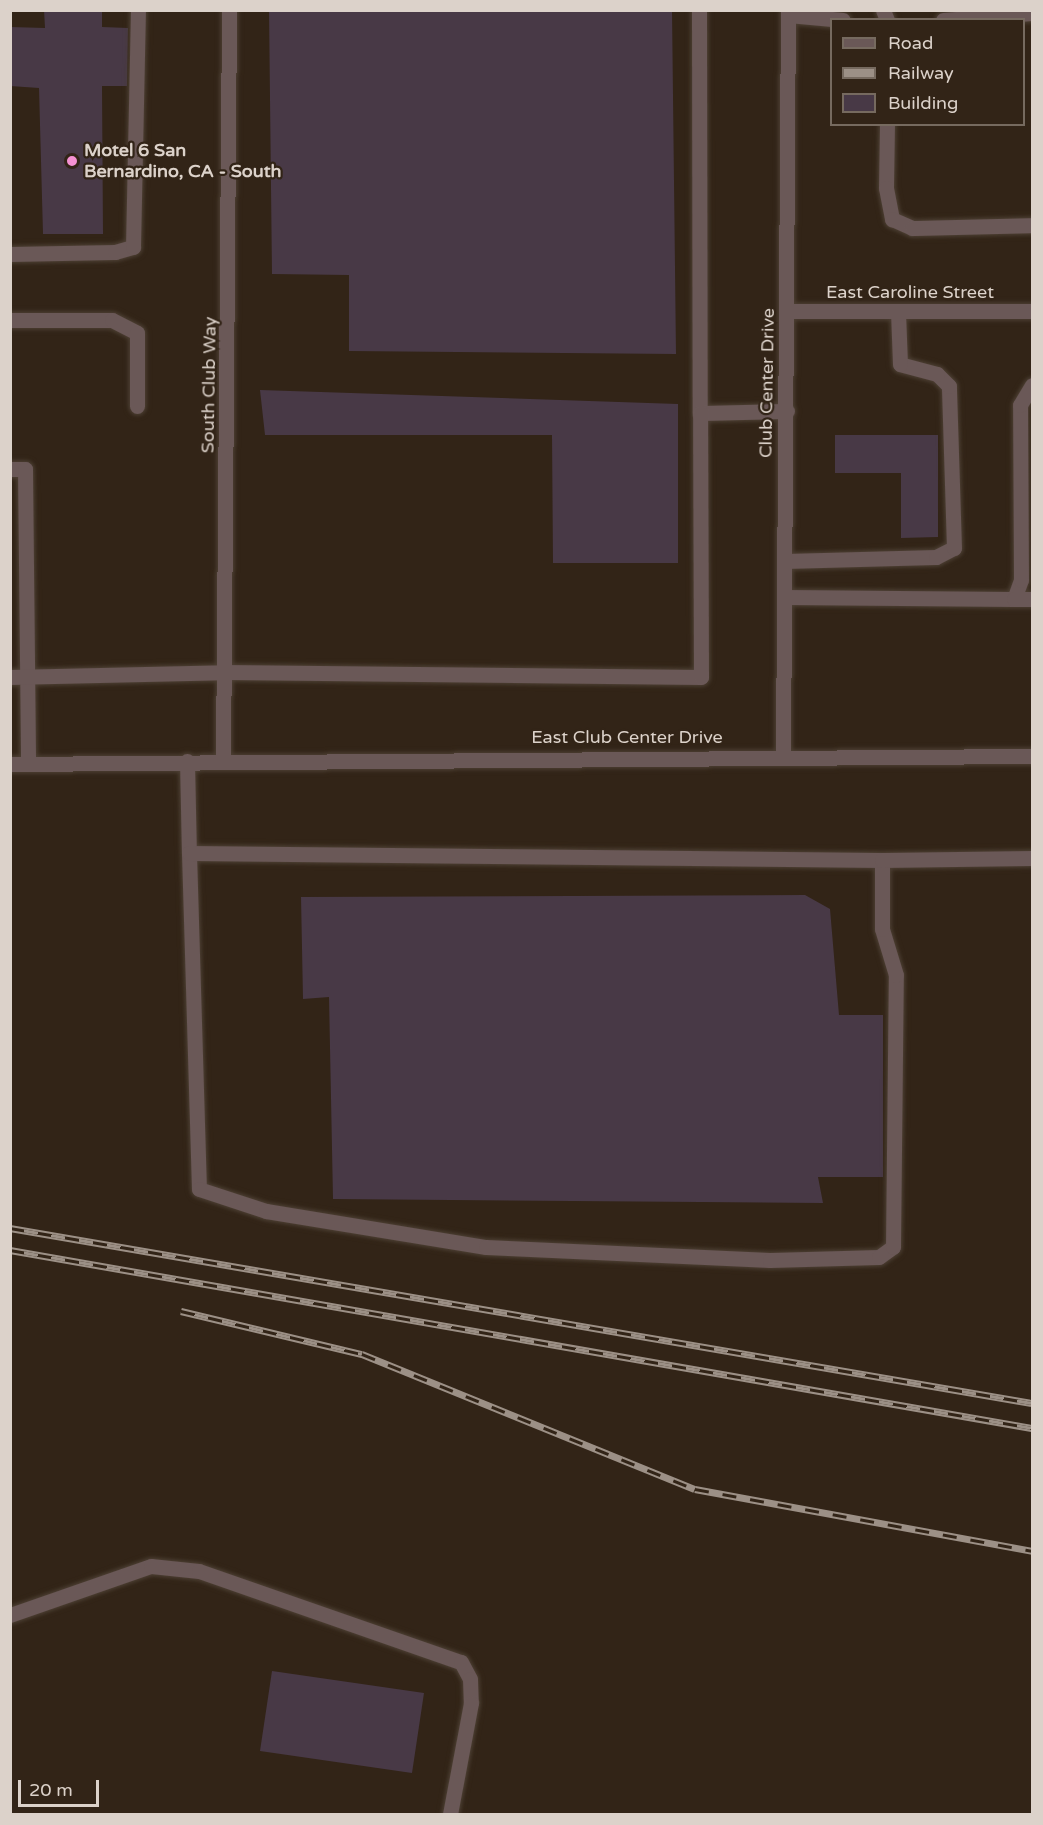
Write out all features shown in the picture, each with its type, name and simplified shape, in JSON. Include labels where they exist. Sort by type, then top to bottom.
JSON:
[{"type":"street","points":[[10,254],[115,252],[133,247],[138,10]]},
{"type":"street","name":"South Club Way","points":[[223,760],[229,10]]},
{"type":"street","points":[[18,677],[224,672],[701,677],[699,10]]},
{"type":"street","points":[[788,13],[830,18]]},
{"type":"street","name":"Club Center Drive","points":[[783,756],[788,311],[788,13]]},
{"type":"street","points":[[973,18],[1032,14]]},
{"type":"street","points":[[887,126],[886,188],[892,219],[912,228],[1032,225]]},
{"type":"street","name":"East Caroline Street","points":[[788,311],[1032,311]]},
{"type":"street","points":[[785,561],[936,557],[954,548],[949,386],[938,374],[900,364],[898,311]]},
{"type":"street","points":[[10,320],[112,320],[137,333],[137,406]]},
{"type":"street","points":[[1014,599],[1020,580],[1020,405],[1032,385]]},
{"type":"street","points":[[700,412],[787,411]]},
{"type":"street","points":[[10,469],[25,469],[18,540],[18,677],[28,763]]},
{"type":"street","points":[[785,597],[1032,599]]},
{"type":"street","name":"East Club Center Drive","points":[[10,764],[187,760],[1032,756]]},
{"type":"street","points":[[187,760],[200,1189],[266,1211],[486,1246],[770,1260],[879,1257],[893,1247],[896,975],[882,929],[882,860]]},
{"type":"street","points":[[189,853],[882,860],[1032,858]]},
{"type":"street","points":[[10,1615],[151,1566],[180,1569],[461,1662],[470,1679],[471,1703],[450,1815]]},
{"type":"building","name":"Motel 6 San Bernardino, CA - South","points":[[44,10],[102,10],[102,27],[128,28],[127,86],[102,86],[103,234],[43,234],[39,88],[10,86],[10,27],[45,28]]},
{"type":"building","points":[[269,10],[672,10],[676,354],[349,351],[349,275],[272,274]]},
{"type":"building","points":[[260,390],[678,404],[678,563],[553,563],[552,435],[265,435]]},
{"type":"building","points":[[835,435],[938,435],[938,537],[901,538],[901,473],[835,473]]},
{"type":"building","points":[[805,895],[830,909],[839,1015],[883,1015],[883,1177],[818,1177],[823,1203],[333,1199],[329,997],[303,999],[301,897]]},
{"type":"building","points":[[272,1671],[424,1693],[412,1773],[260,1751]]},
{"type":"railway","points":[[10,1228],[1032,1403]]},
{"type":"railway","points":[[10,1250],[1032,1428]]},
{"type":"railway","points":[[181,1311],[362,1354],[695,1489],[1032,1551]]},
{"type":"place","name":"Motel 6 San Bernardino, CA - South","points":[[72,161]]}]
